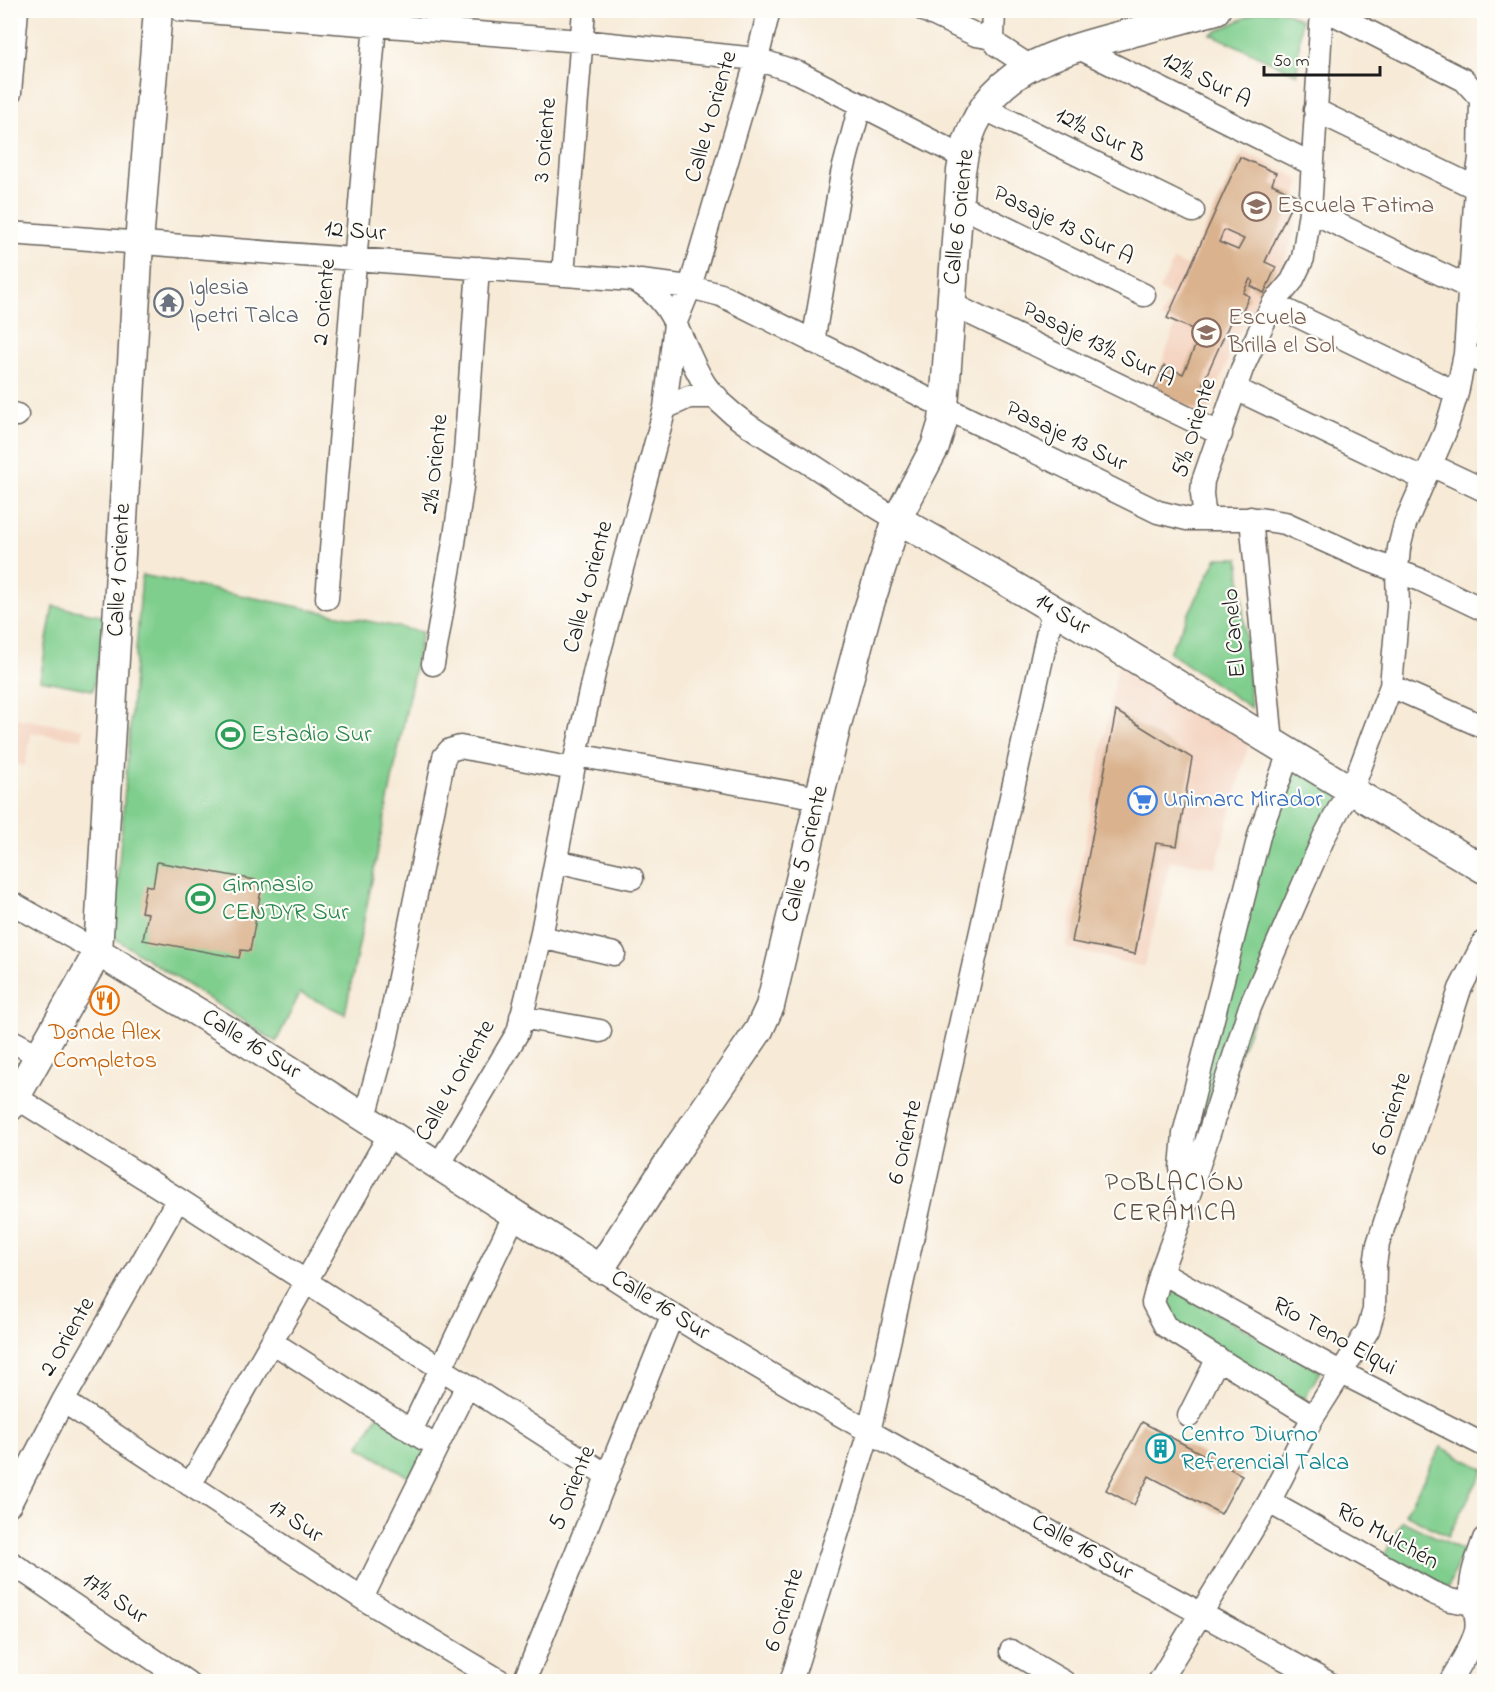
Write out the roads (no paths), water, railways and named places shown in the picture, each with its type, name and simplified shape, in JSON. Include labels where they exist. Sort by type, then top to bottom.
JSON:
[{"type":"main road","name":"Calle 1 Oriente","points":[[14,1103],[98,952],[139,243],[158,10]]},
{"type":"main road","name":"Calle 6 Oriente","points":[[944,408],[963,157],[968,138],[983,108],[1001,87],[1029,66],[1077,47],[1216,10]]},
{"type":"main road","name":"Calle 5 Oriente","points":[[600,1269],[765,1019],[774,991],[866,616],[897,519],[935,447],[943,421],[944,408]]},
{"type":"main road","name":"14 Sur","points":[[897,519],[1053,609],[1351,792],[1485,869]]},
{"type":"main road","name":"Calle 16 Sur","points":[[98,952],[232,1033],[600,1269]]},
{"type":"street","points":[[11,84],[17,10]]},
{"type":"street","points":[[181,10],[375,18],[757,59],[799,73],[963,157]]},
{"type":"street","name":"3 Oriente","points":[[562,275],[584,10]]},
{"type":"street","name":"Calle 4 Oriente","points":[[439,1165],[518,1032],[541,937],[595,669],[665,408],[675,324],[690,287],[757,59],[769,10]]},
{"type":"street","points":[[924,10],[976,35],[993,38]]},
{"type":"street","points":[[994,10],[993,38],[997,45],[1029,66]]},
{"type":"street","points":[[1313,1417],[1165,1326],[1153,1303],[1161,1272],[1251,1007],[1324,837],[1341,805],[1351,792],[1391,686],[1398,606],[1397,570],[1405,524],[1445,432],[1457,393],[1475,358],[1468,287],[1478,257],[1476,188],[1482,159],[1481,99],[1478,79],[1449,72],[1324,10]]},
{"type":"street","name":"5½ Oriente","points":[[1205,519],[1203,481],[1242,369],[1274,304],[1292,281],[1303,258],[1310,211],[1315,110],[1324,10]]},
{"type":"street","name":"2 Oriente","points":[[327,598],[375,18]]},
{"type":"street","name":"12½ Sur A","points":[[1077,47],[1312,164]]},
{"type":"street","points":[[813,342],[842,174],[860,106]]},
{"type":"street","name":"12½ Sur B","points":[[983,108],[1193,212]]},
{"type":"street","points":[[1315,110],[1476,188]]},
{"type":"street","name":"Pasaje 13 Sur A","points":[[959,205],[1144,295]]},
{"type":"street","points":[[1310,211],[1468,287]]},
{"type":"street","name":"12 Sur","points":[[10,233],[632,280],[657,294],[671,313],[675,324]]},
{"type":"street","name":"2½ Oriente","points":[[433,664],[463,481],[478,268]]},
{"type":"street","name":"Pasaje 13 Sur","points":[[632,280],[690,287],[721,295],[944,408],[1158,512],[1177,518],[1272,520],[1297,528],[1363,558],[1397,570],[1485,610]]},
{"type":"street","name":"Pasaje 13½ Sur A","points":[[951,304],[1221,434]]},
{"type":"street","points":[[1274,304],[1457,393]]},
{"type":"street","name":"14 Sur","points":[[675,324],[698,373],[728,409],[760,432],[897,519]]},
{"type":"street","points":[[1236,389],[1427,472],[1485,490]]},
{"type":"street","points":[[665,408],[688,397],[717,398]]},
{"type":"street","name":"El Canelo","points":[[1251,518],[1280,748]]},
{"type":"street","name":"6 Oriente","points":[[790,1682],[869,1432],[1053,609]]},
{"type":"street","points":[[1391,686],[1485,727]]},
{"type":"street","points":[[365,1117],[387,1036],[444,757],[450,750],[460,747],[820,798]]},
{"type":"street","points":[[1187,1201],[1180,1168],[1184,1134],[1280,748]]},
{"type":"street","points":[[556,861],[632,878]]},
{"type":"street","name":"Calle 16 Sur","points":[[10,902],[98,952]]},
{"type":"street","points":[[541,937],[614,954]]},
{"type":"street","name":"6 Oriente","points":[[1159,1682],[1269,1502],[1313,1417],[1368,1330],[1372,1320],[1378,1244],[1460,989],[1485,942]]},
{"type":"street","points":[[521,1017],[600,1030]]},
{"type":"street","points":[[10,1040],[40,1056]]},
{"type":"street","points":[[14,1103],[178,1199],[608,1476]]},
{"type":"street","points":[[190,1485],[390,1134]]},
{"type":"street","name":"2 Oriente","points":[[10,1504],[63,1401],[178,1199]]},
{"type":"street","points":[[411,1431],[515,1214]]},
{"type":"street","name":"Calle 16 Sur","points":[[600,1269],[672,1316],[869,1432],[1201,1613],[1288,1672],[1327,1682]]},
{"type":"street","name":"Río Teno Elqui","points":[[1161,1272],[1340,1372],[1485,1445]]},
{"type":"street","name":"5 Oriente","points":[[525,1682],[672,1316]]},
{"type":"street","points":[[272,1342],[438,1447]]},
{"type":"street","points":[[1189,1416],[1218,1358]]},
{"type":"street","points":[[362,1598],[467,1386]]},
{"type":"street","name":"17 Sur","points":[[63,1401],[362,1598],[502,1682]]},
{"type":"street","name":"Río Mulchén","points":[[1269,1502],[1433,1593],[1479,1605]]},
{"type":"street","points":[[1450,1682],[1476,1630],[1479,1605],[1471,1591],[1472,1579],[1485,1539]]},
{"type":"street","name":"17½ Sur","points":[[10,1562],[187,1682]]},
{"type":"street","points":[[1011,1651],[1064,1682]]},
{"type":"place","name":"Escuela Fatima","points":[[1256,206]]},
{"type":"place","name":"Iglesia Ipetri Talca","points":[[168,302]]},
{"type":"place","name":"Escuela Brilla el Sol","points":[[1207,332]]},
{"type":"place","name":"Estadio Sur","points":[[230,735]]},
{"type":"place","name":"Unimarc Mirador","points":[[1142,800]]},
{"type":"place","name":"Gimnasio CENDYR Sur","points":[[201,899]]},
{"type":"place","name":"Donde Alex Completos","points":[[105,1000]]},
{"type":"place","name":"Centro Diurno Referencial Talca","points":[[1160,1449]]},
{"type":"district","name":"POBLACIÓN CERÁMICA","points":[[1175,1199]]}]
